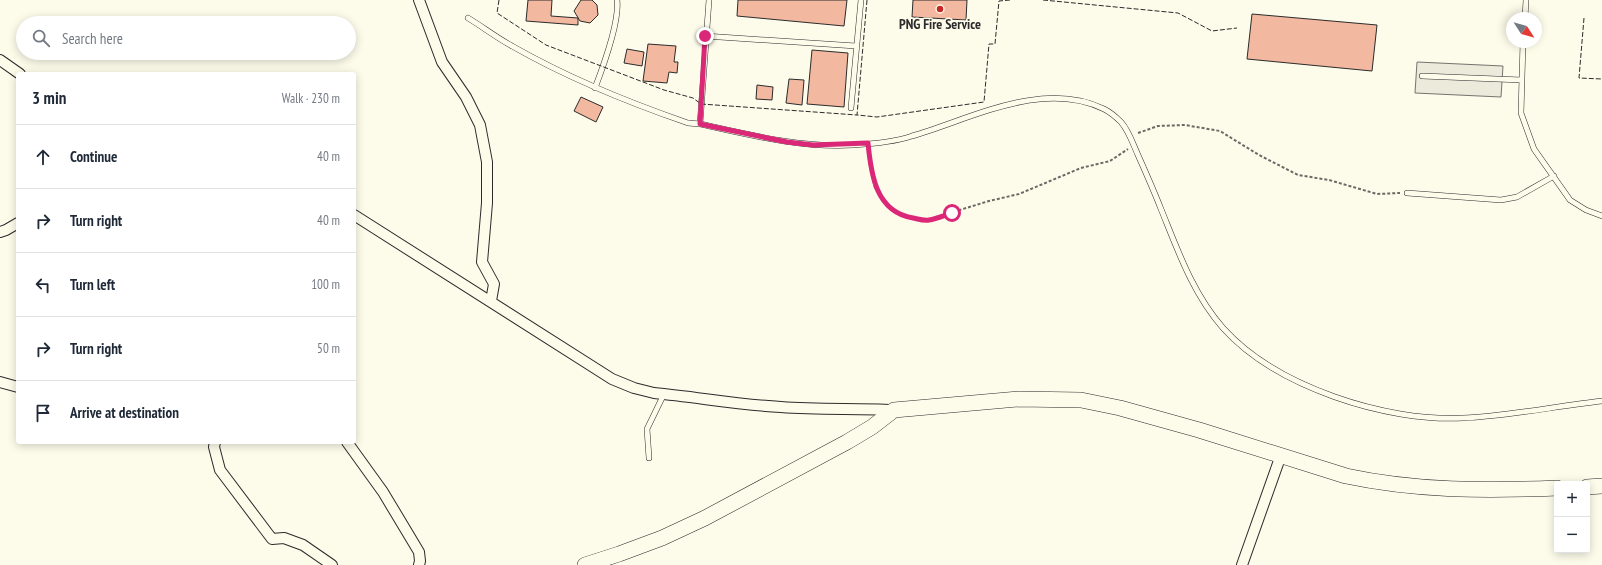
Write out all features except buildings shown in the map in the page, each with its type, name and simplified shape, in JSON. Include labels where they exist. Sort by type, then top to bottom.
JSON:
[{"type":"street","points":[[418,0],[442,62],[466,97],[480,125],[487,162],[487,203],[482,262],[494,284],[491,301]]},
{"type":"street","points":[[0,60],[17,72]]},
{"type":"street","points":[[356,216],[612,379],[634,388],[664,394],[779,407],[821,410],[862,408],[894,410],[1019,399],[1081,400],[1156,418],[1346,476],[1423,488],[1505,491],[1554,488]]},
{"type":"street","points":[[0,232],[16,223]]},
{"type":"street","points":[[0,382],[16,386]]},
{"type":"street","points":[[585,565],[662,538],[705,518],[847,442],[872,427],[894,410]]},
{"type":"street","points":[[215,444],[220,470],[272,539],[284,538],[303,545],[332,565]]},
{"type":"street","points":[[349,444],[383,492],[419,552],[419,565]]},
{"type":"street","points":[[1242,565],[1281,455]]},
{"type":"street","points":[[1590,487],[1602,486]]},
{"type":"lane","points":[[595,88],[608,53],[617,8],[617,0]]},
{"type":"lane","points":[[700,124],[705,36],[709,0]]},
{"type":"lane","points":[[851,108],[860,0]]},
{"type":"lane","points":[[1525,12],[1526,0]]},
{"type":"lane","points":[[468,18],[511,46],[595,88],[688,122],[787,142],[813,145],[868,143],[909,137],[1011,103],[1035,99],[1070,99],[1102,108],[1122,123],[1130,137],[1151,183],[1186,270],[1200,296],[1222,327],[1261,362],[1326,394],[1358,404],[1415,416],[1464,418],[1602,401]]},
{"type":"lane","points":[[705,36],[856,46]]},
{"type":"lane","points":[[1523,48],[1521,113],[1534,149],[1570,200],[1586,210],[1602,216]]},
{"type":"lane","points":[[1422,76],[1522,80]]},
{"type":"lane","points":[[1407,193],[1500,200],[1517,197],[1554,176]]},
{"type":"lane","points":[[649,458],[646,429],[664,394]]},
{"type":"path","points":[[1130,137],[1158,126],[1185,125],[1220,131],[1259,155],[1298,175],[1329,180],[1376,194],[1407,193]]},
{"type":"path","points":[[868,143],[870,166],[875,188],[888,206],[906,217],[927,220],[989,201],[1019,194],[1081,168],[1110,161],[1133,145]]},
{"type":"shaded area","points":[[1417,62],[1503,66],[1501,97],[1415,93]]},
{"type":"fence","points":[[499,0],[497,13],[546,45],[664,90],[693,98],[701,104],[857,115]]},
{"type":"fence","points":[[867,0],[857,115],[877,117],[984,102],[989,44],[995,44],[999,1],[1010,0]]},
{"type":"fence","points":[[1043,0],[1178,13],[1212,31],[1237,28]]},
{"type":"fence","points":[[1584,18],[1579,78],[1602,79]]},
{"type":"place","name":"PNG Fire Service","points":[[940,9]]},
{"type":"route","points":[[705,36],[700,124],[787,142],[813,145],[853,145],[868,143],[870,166],[875,188],[888,206],[906,217],[927,220],[952,213]]}]
